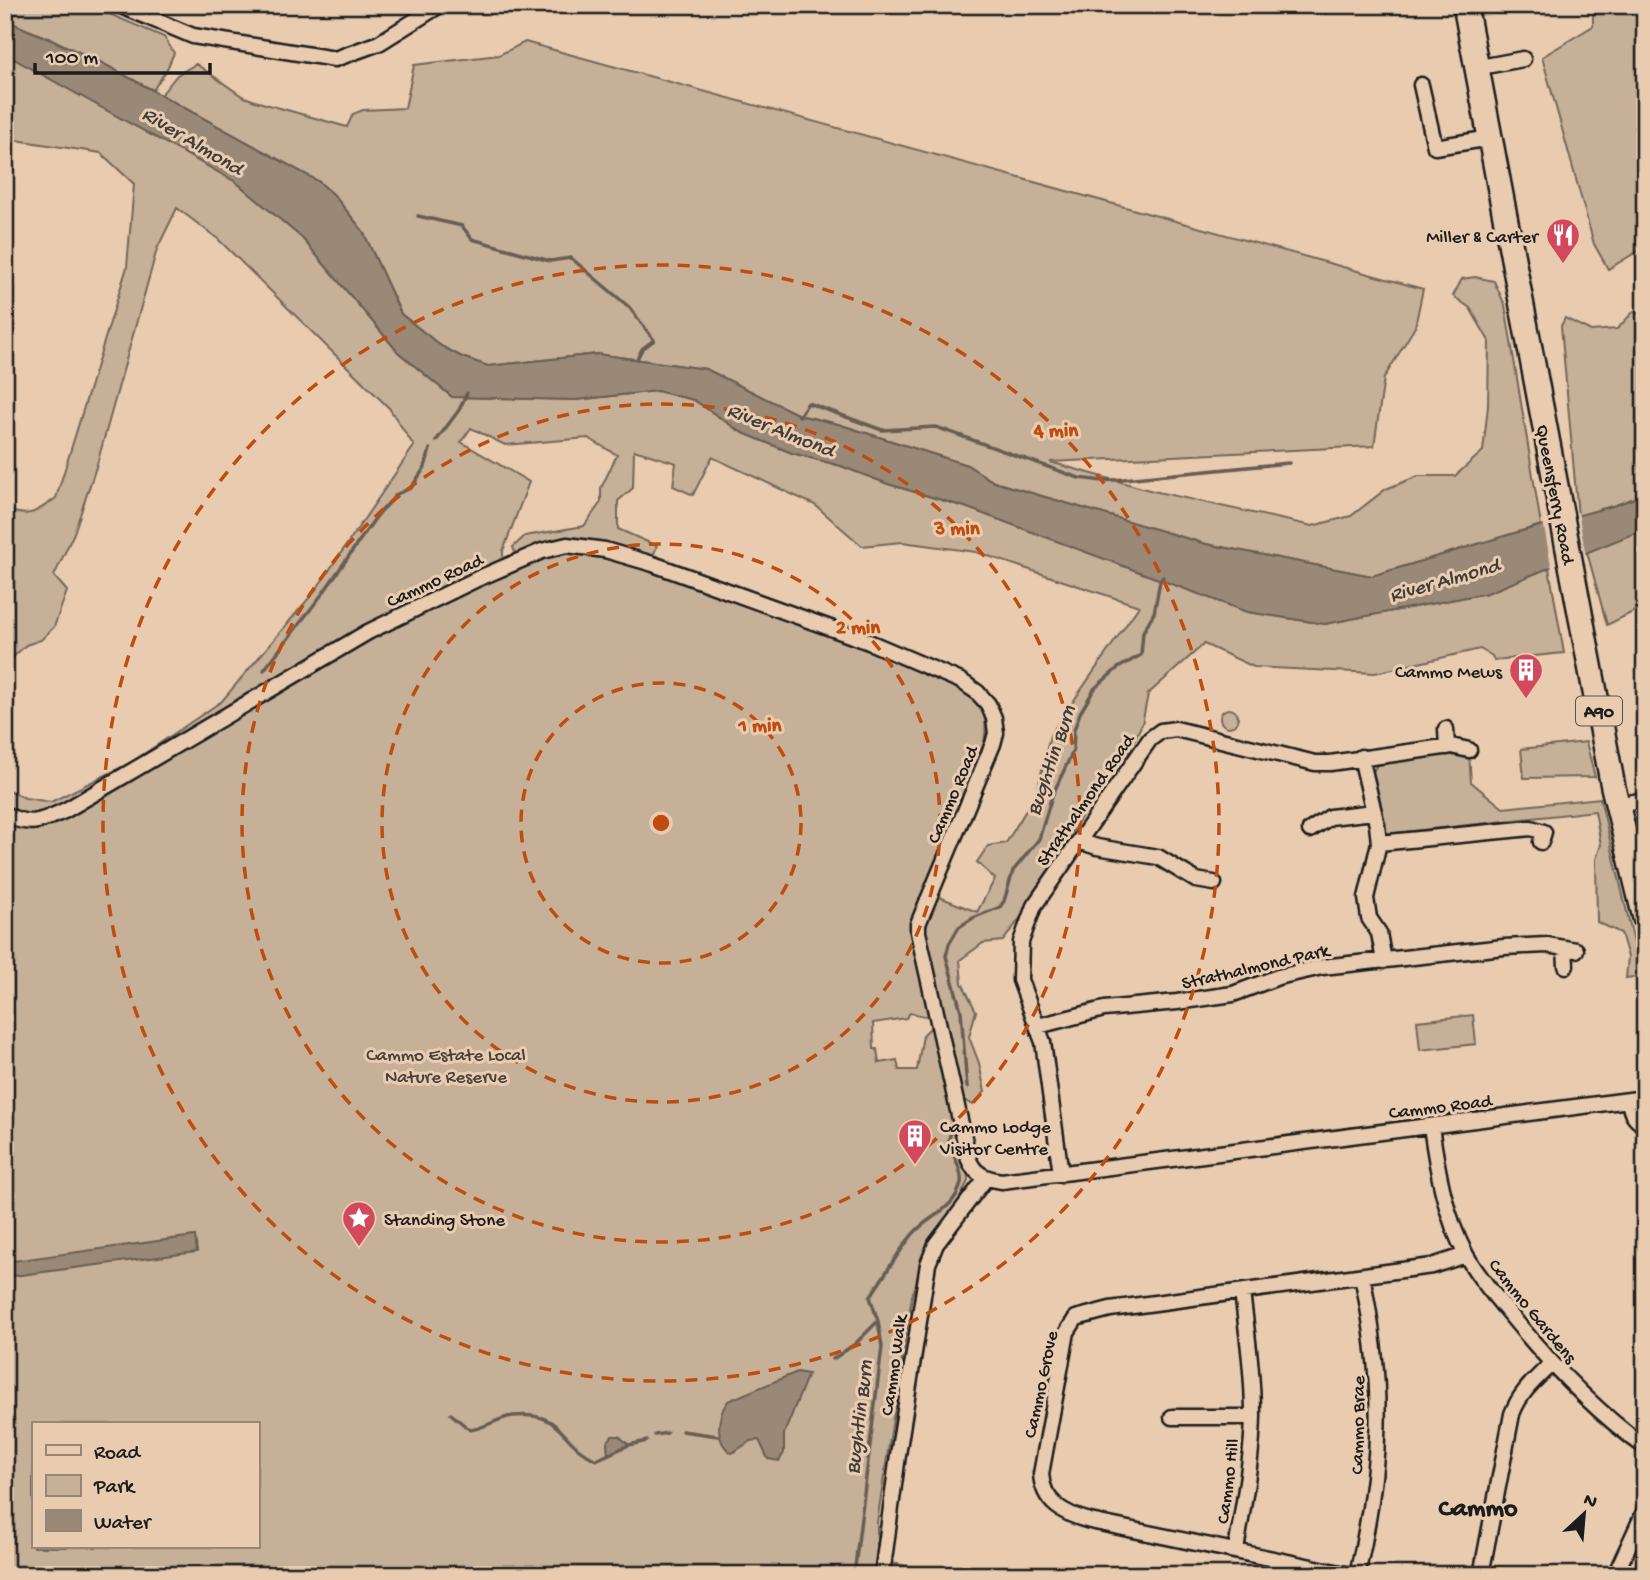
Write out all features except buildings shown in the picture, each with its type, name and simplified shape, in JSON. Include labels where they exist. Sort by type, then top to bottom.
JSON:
[{"type":"main road","name":"A90","points":[[1451,5],[1475,68]]},
{"type":"main road","name":"A90","points":[[1465,5],[1475,68]]},
{"type":"main road","name":"Queensferry Road","points":[[1475,68],[1491,138],[1617,805],[1645,918]]},
{"type":"street","points":[[119,5],[193,36],[335,59],[379,43],[440,5]]},
{"type":"street","points":[[1475,68],[1523,59]]},
{"type":"street","points":[[1421,85],[1435,147],[1491,138]]},
{"type":"street","name":"Cammo Road","points":[[5,814],[26,823],[37,823],[66,810],[368,632],[477,579],[556,547],[583,546],[653,564],[800,617],[961,681],[977,692],[992,712],[996,733],[993,744],[918,924],[970,1160],[972,1167],[986,1178],[1002,1181],[1061,1174],[1645,1098]]},
{"type":"street","points":[[1446,729],[1447,747]]},
{"type":"street","name":"Strathalmond Road","points":[[1061,1174],[1044,1042],[1020,980],[1021,942],[1034,906],[1150,739],[1161,731],[1192,731],[1315,763],[1330,764],[1361,757],[1447,747],[1469,750]]},
{"type":"street","points":[[1361,757],[1379,843],[1366,898],[1369,918],[1379,933],[1384,961]]},
{"type":"street","points":[[1617,805],[1645,800]]},
{"type":"street","points":[[1310,830],[1330,817],[1374,812]]},
{"type":"street","points":[[1379,843],[1531,828],[1544,832],[1541,842]]},
{"type":"street","points":[[1079,841],[1097,847],[1158,857],[1196,880],[1214,883]]},
{"type":"street","name":"Strathalmond Park","points":[[1038,1026],[1104,1009],[1233,994],[1278,977],[1322,967],[1504,947],[1547,945],[1571,949],[1566,966]]},
{"type":"street","points":[[1629,1101],[1635,1120],[1645,1126]]},
{"type":"street","name":"Cammo Gardens","points":[[1431,1126],[1442,1186],[1466,1255],[1494,1296],[1551,1364],[1606,1416],[1645,1447]]},
{"type":"street","name":"Cammo Walk","points":[[882,1575],[928,1264],[936,1244],[986,1178]]},
{"type":"street","name":"Cammo Grove","points":[[1350,1575],[1073,1517],[1053,1504],[1046,1495],[1041,1474],[1067,1332],[1076,1318],[1110,1309],[1432,1266],[1466,1255]]},
{"type":"street","name":"Cammo Brae","points":[[1357,1575],[1372,1502],[1379,1426],[1373,1328],[1362,1276]]},
{"type":"street","name":"Cammo Hill","points":[[1236,1550],[1253,1417],[1249,1347],[1242,1292]]},
{"type":"street","points":[[1481,1575],[1514,1407],[1524,1390],[1551,1364]]},
{"type":"street","name":"Cammo Hill","points":[[1172,1417],[1253,1417]]},
{"type":"street","points":[[1615,1575],[1645,1510]]},
{"type":"green space","points":[[5,5],[88,5],[164,37],[174,53],[153,90],[56,41],[6,21]]},
{"type":"green space","points":[[1593,5],[1645,5],[1645,247],[1608,269],[1594,244],[1542,57],[1593,26]]},
{"type":"green space","points":[[525,42],[1423,289],[1415,327],[1384,378],[1374,446],[1050,462],[1153,491],[1312,526],[1351,516],[1386,489],[1418,476],[1455,476],[1483,451],[1488,406],[1489,341],[1470,308],[1453,296],[1462,279],[1475,277],[1494,281],[1505,305],[1541,525],[1372,576],[1206,544],[994,482],[967,465],[838,424],[799,415],[706,369],[597,354],[488,366],[441,346],[401,314],[363,231],[333,194],[318,181],[161,95],[177,75],[196,64],[242,96],[347,127],[353,114],[363,110],[405,108],[414,65],[499,55]]},
{"type":"green space","name":"Cammo Estate Local Nature Reserve","points":[[5,54],[236,182],[302,238],[398,352],[452,397],[576,400],[657,391],[694,400],[741,432],[792,453],[841,466],[888,484],[965,507],[1247,612],[1325,624],[1487,593],[1549,568],[1564,653],[1494,660],[1480,649],[1375,673],[1254,667],[1204,644],[1148,694],[1142,724],[1129,751],[1097,791],[1021,917],[1003,941],[983,943],[960,960],[962,983],[976,1011],[969,1037],[979,1063],[985,1092],[973,1105],[960,1098],[922,927],[927,909],[937,896],[977,912],[995,879],[977,862],[988,846],[1006,843],[1037,792],[1050,735],[1139,606],[976,552],[902,542],[862,546],[815,505],[712,457],[693,495],[673,486],[676,463],[634,450],[633,488],[618,501],[618,529],[657,546],[653,556],[644,557],[575,539],[547,542],[516,556],[513,547],[525,536],[584,526],[601,502],[601,488],[617,455],[588,438],[505,445],[471,428],[461,442],[529,482],[503,551],[503,574],[554,553],[580,550],[665,575],[795,620],[957,685],[980,706],[986,730],[982,752],[910,925],[930,1017],[910,1013],[906,1018],[873,1023],[874,1049],[877,1049],[879,1063],[897,1060],[899,1070],[917,1070],[923,1035],[932,1026],[967,1163],[968,1181],[957,1204],[930,1239],[912,1296],[877,1522],[877,1560],[912,1567],[1014,1575],[5,1575],[5,788],[25,798],[51,802],[132,762],[222,701],[315,591],[414,446],[389,408],[218,239],[177,208],[157,249],[97,464],[74,533],[54,576],[67,591],[54,627],[41,640],[26,645],[5,669],[5,509],[27,514],[56,498],[127,267],[134,184],[101,153],[9,139],[5,135]]},
{"type":"green space","points":[[1645,309],[1645,494],[1578,516],[1561,326],[1565,318],[1591,331],[1617,329],[1634,311],[1641,315]]},
{"type":"green space","points":[[1645,527],[1645,606],[1607,625],[1587,552]]},
{"type":"green space","points":[[1229,709],[1235,712],[1238,718],[1235,724],[1229,727],[1223,724],[1220,718],[1223,712]]},
{"type":"green space","points":[[1586,742],[1595,777],[1524,778],[1521,749]]},
{"type":"green space","points":[[1469,753],[1471,782],[1503,808],[1600,798],[1642,976],[1626,978],[1628,957],[1621,933],[1597,922],[1596,859],[1601,845],[1595,811],[1387,834],[1373,785],[1376,766],[1385,760]]},
{"type":"green space","points":[[1473,1015],[1476,1044],[1420,1050],[1417,1021]]},
{"type":"water","name":"River Almond","points":[[5,20],[97,60],[318,181],[333,194],[363,231],[401,314],[441,346],[488,366],[597,354],[706,369],[799,415],[838,424],[967,465],[994,482],[1206,544],[1372,576],[1616,505],[1645,494],[1645,529],[1487,593],[1325,624],[1247,612],[965,507],[888,484],[841,466],[792,453],[741,432],[694,400],[657,391],[576,400],[452,397],[398,352],[302,238],[236,182],[5,54]]},
{"type":"water","points":[[195,1236],[197,1252],[5,1277],[5,1262]]},
{"type":"water","points":[[797,1372],[808,1374],[784,1434],[784,1453],[779,1461],[768,1459],[759,1440],[751,1441],[732,1453],[726,1448],[719,1428],[721,1414],[728,1401]]},
{"type":"water","points":[[612,1436],[619,1436],[629,1445],[608,1455],[607,1443]]},
{"type":"pier","points":[[1578,512],[1586,557],[1552,570],[1543,521]]},
{"type":"waterway","points":[[418,216],[462,226],[472,239],[550,261],[571,258],[629,307],[654,340],[642,349],[637,359]]},
{"type":"waterway","points":[[436,441],[459,410],[467,393]]},
{"type":"waterway","name":"River Almond","points":[[799,416],[808,403],[882,430],[936,427],[1079,478],[1103,481],[1289,463]]},
{"type":"waterway","points":[[264,670],[323,593],[376,517],[397,494],[411,488],[425,467],[430,449]]},
{"type":"waterway","name":"Bughtlin Burn","points":[[967,1087],[961,1011],[946,956],[949,944],[959,927],[1000,907],[1004,901],[1013,871],[1039,839],[1052,796],[1073,751],[1074,730],[1080,713],[1095,688],[1118,668],[1141,655],[1143,632],[1154,613],[1163,577]]},
{"type":"waterway","name":"Bughtlin Burn","points":[[854,1575],[882,1347],[878,1321],[870,1297],[913,1234],[947,1206],[958,1192],[961,1178],[948,1142],[951,1132]]},
{"type":"waterway","points":[[833,1359],[855,1344],[878,1321]]},
{"type":"waterway","points":[[451,1414],[470,1430],[513,1416],[542,1418],[552,1422],[573,1444],[596,1460],[629,1445],[647,1441]]},
{"type":"waterway","points":[[682,1431],[718,1436]]},
{"type":"waterway","points":[[655,1435],[667,1433]]},
{"type":"place","name":"Miller & Carter","points":[[1563,265]]},
{"type":"place","name":"Cammo Mews","points":[[1526,700]]},
{"type":"place","name":"Cammo Lodge Visitor Centre","points":[[915,1166]]},
{"type":"place","name":"Standing Stone","points":[[359,1248]]},
{"type":"district","name":"Cammo","points":[[1478,1506]]}]
